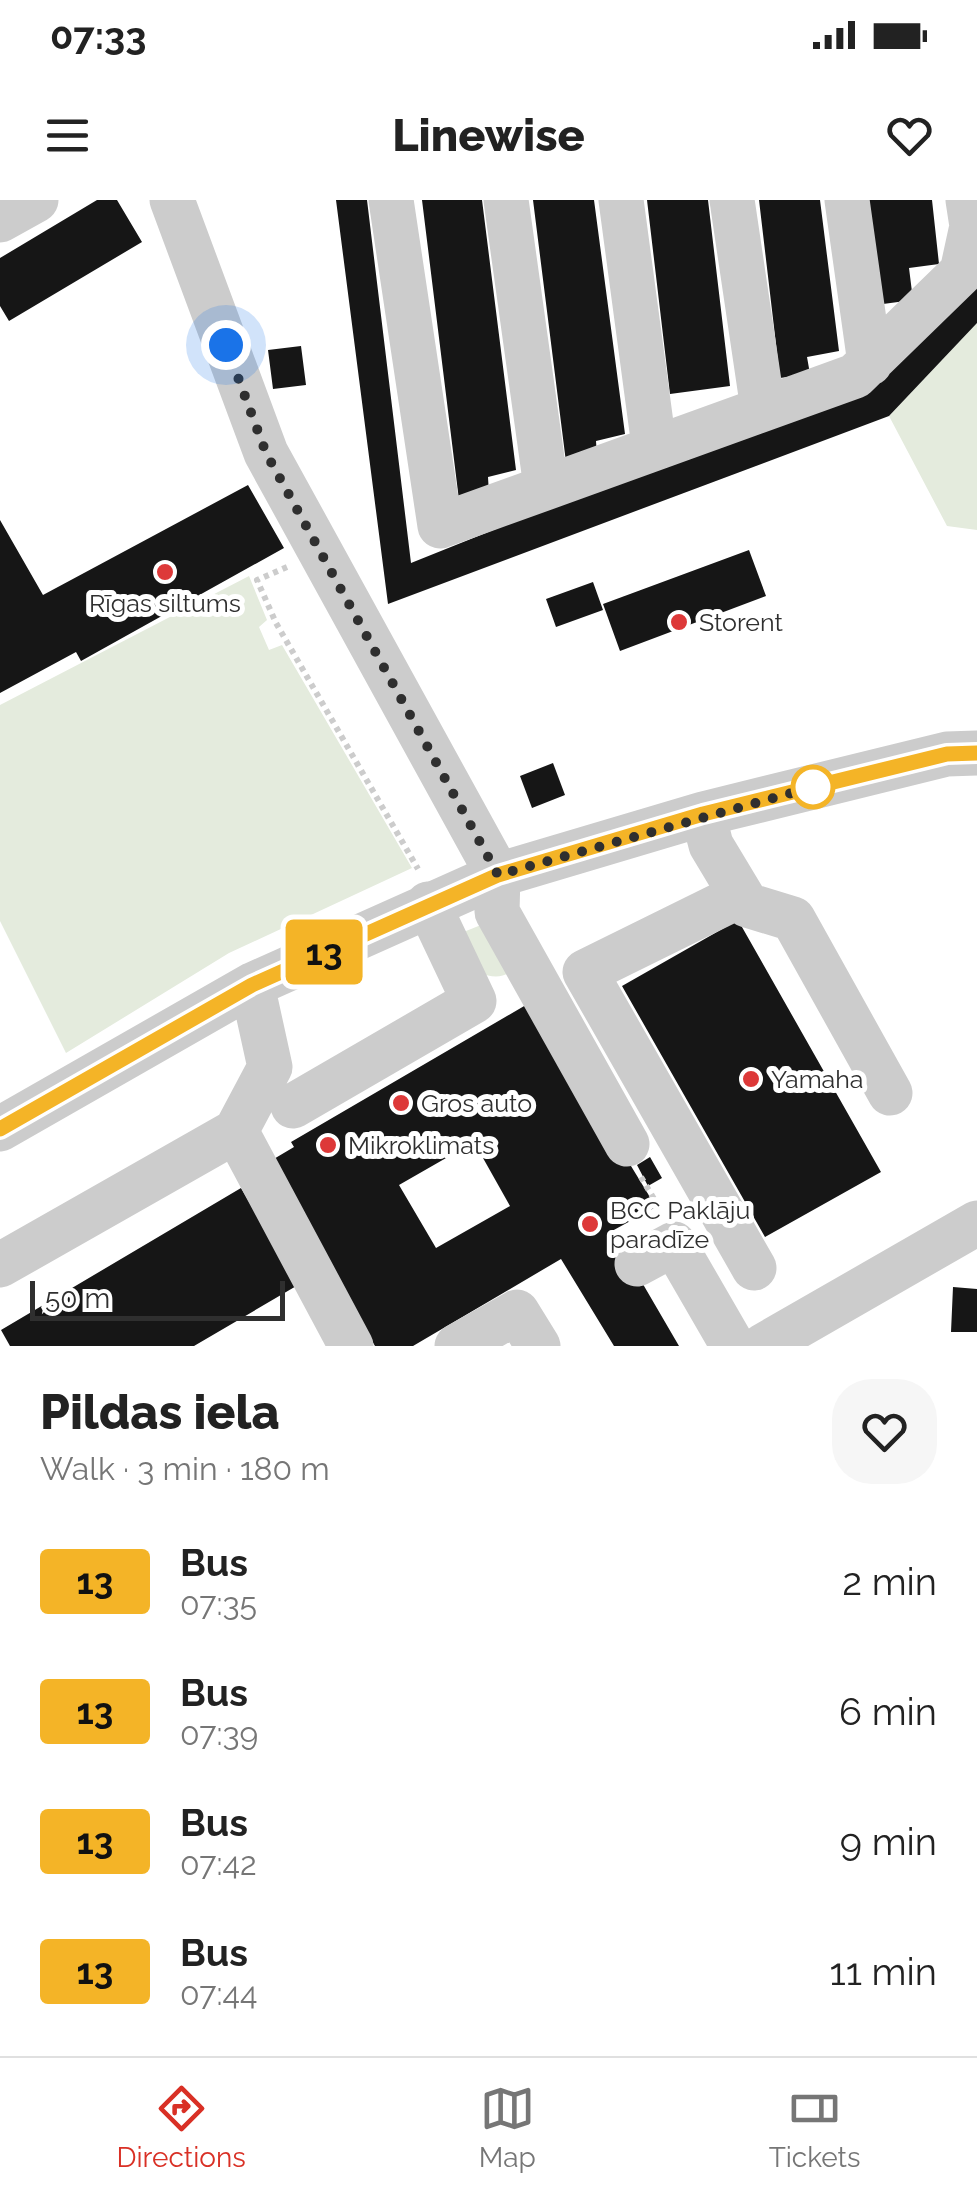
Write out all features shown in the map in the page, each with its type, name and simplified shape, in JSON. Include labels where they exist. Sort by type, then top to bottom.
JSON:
[{"type":"street","points":[[0,220],[36,200]]},
{"type":"street","points":[[172,200],[266,453],[498,875],[496,912],[627,1144]]},
{"type":"street","points":[[391,200],[440,526],[855,376],[962,272],[972,226],[968,200]]},
{"type":"street","points":[[506,200],[546,487]]},
{"type":"street","points":[[621,200],[654,446]]},
{"type":"street","points":[[732,200],[763,409]]},
{"type":"street","points":[[847,200],[870,363]]},
{"type":"street","points":[[0,1129],[424,889],[498,875],[703,814],[947,754],[977,752]]},
{"type":"street","points":[[703,814],[711,845],[747,905],[794,919],[890,1092]]},
{"type":"street","points":[[424,889],[474,1001]]},
{"type":"street","points":[[741,895],[585,972],[754,1268]]},
{"type":"street","points":[[293,1106],[474,1001],[532,977]]},
{"type":"street","points":[[0,1264],[236,1131],[270,1068],[252,985]]},
{"type":"street","points":[[236,1131],[350,1346]]},
{"type":"street","points":[[763,1346],[810,1334],[977,1223]]},
{"type":"street","points":[[656,1254],[733,1346]]},
{"type":"street","points":[[457,1346],[518,1312],[538,1346]]},
{"type":"path","points":[[320,552],[258,580],[276,622],[424,889]]},
{"type":"path","points":[[627,1144],[656,1254]]},
{"type":"shaded area","points":[[977,323],[977,530],[947,526],[889,416]]},
{"type":"shaded area","points":[[249,576],[267,620],[259,627],[269,650],[282,645],[412,868],[229,953],[66,1053],[0,921],[0,705]]},
{"type":"shaded area","points":[[486,923],[512,971],[504,975],[479,973],[456,935]]},
{"type":"building","points":[[97,200],[117,200],[142,242],[9,321],[0,306],[0,258]]},
{"type":"building","points":[[336,200],[367,200],[411,563],[875,377],[977,274],[977,323],[889,416],[388,604]]},
{"type":"building","points":[[422,200],[482,200],[516,470],[488,477],[489,494],[459,500]]},
{"type":"building","points":[[533,200],[594,200],[625,434],[596,441],[597,457],[566,462]]},
{"type":"building","points":[[647,200],[708,200],[730,386],[670,394]]},
{"type":"building","points":[[759,200],[820,200],[839,351],[807,357],[810,374],[780,378]]},
{"type":"building","points":[[868,200],[932,200],[939,264],[909,268],[913,300],[883,304]]},
{"type":"building","points":[[301,346],[306,385],[273,389],[268,350]]},
{"type":"building","name":"Rīgas siltums","points":[[248,485],[284,548],[81,661],[76,652],[0,693],[0,520],[43,595]]},
{"type":"building","points":[[749,550],[766,596],[620,651],[603,604]]},
{"type":"building","points":[[593,582],[603,610],[556,627],[546,599]]},
{"type":"building","points":[[553,763],[565,795],[532,808],[520,776]]},
{"type":"building","name":"Yamaha","points":[[738,920],[881,1172],[765,1237],[622,986]]},
{"type":"building","points":[[531,1002],[656,1207],[612,1231],[679,1346],[614,1346],[561,1259],[413,1346],[375,1346],[267,1163],[294,1147],[291,1142]],"holes":[[[474,1142],[510,1206],[436,1248],[399,1185]]]},
{"type":"building","points":[[650,1157],[662,1178],[648,1186],[637,1165]]},
{"type":"building","points":[[241,1188],[298,1285],[194,1346],[10,1346],[1,1330]]},
{"type":"building","points":[[953,1287],[977,1289],[977,1332],[951,1332]]},
{"type":"bus line","name":"13","points":[[0,1129],[252,985],[498,875],[703,814],[947,754],[977,753]]},
{"type":"place","name":"Rīgas siltums","points":[[165,572]]},
{"type":"place","name":"Storent","points":[[679,622]]},
{"type":"place","name":"Yamaha","points":[[751,1079]]},
{"type":"place","name":"Gros auto","points":[[401,1103]]},
{"type":"place","name":"Mikroklimats","points":[[328,1145]]},
{"type":"place","name":"BCC Paklāju paradīze","points":[[590,1224]]},
{"type":"route","points":[[226,345],[266,453],[498,875],[703,814],[813,787]]}]
